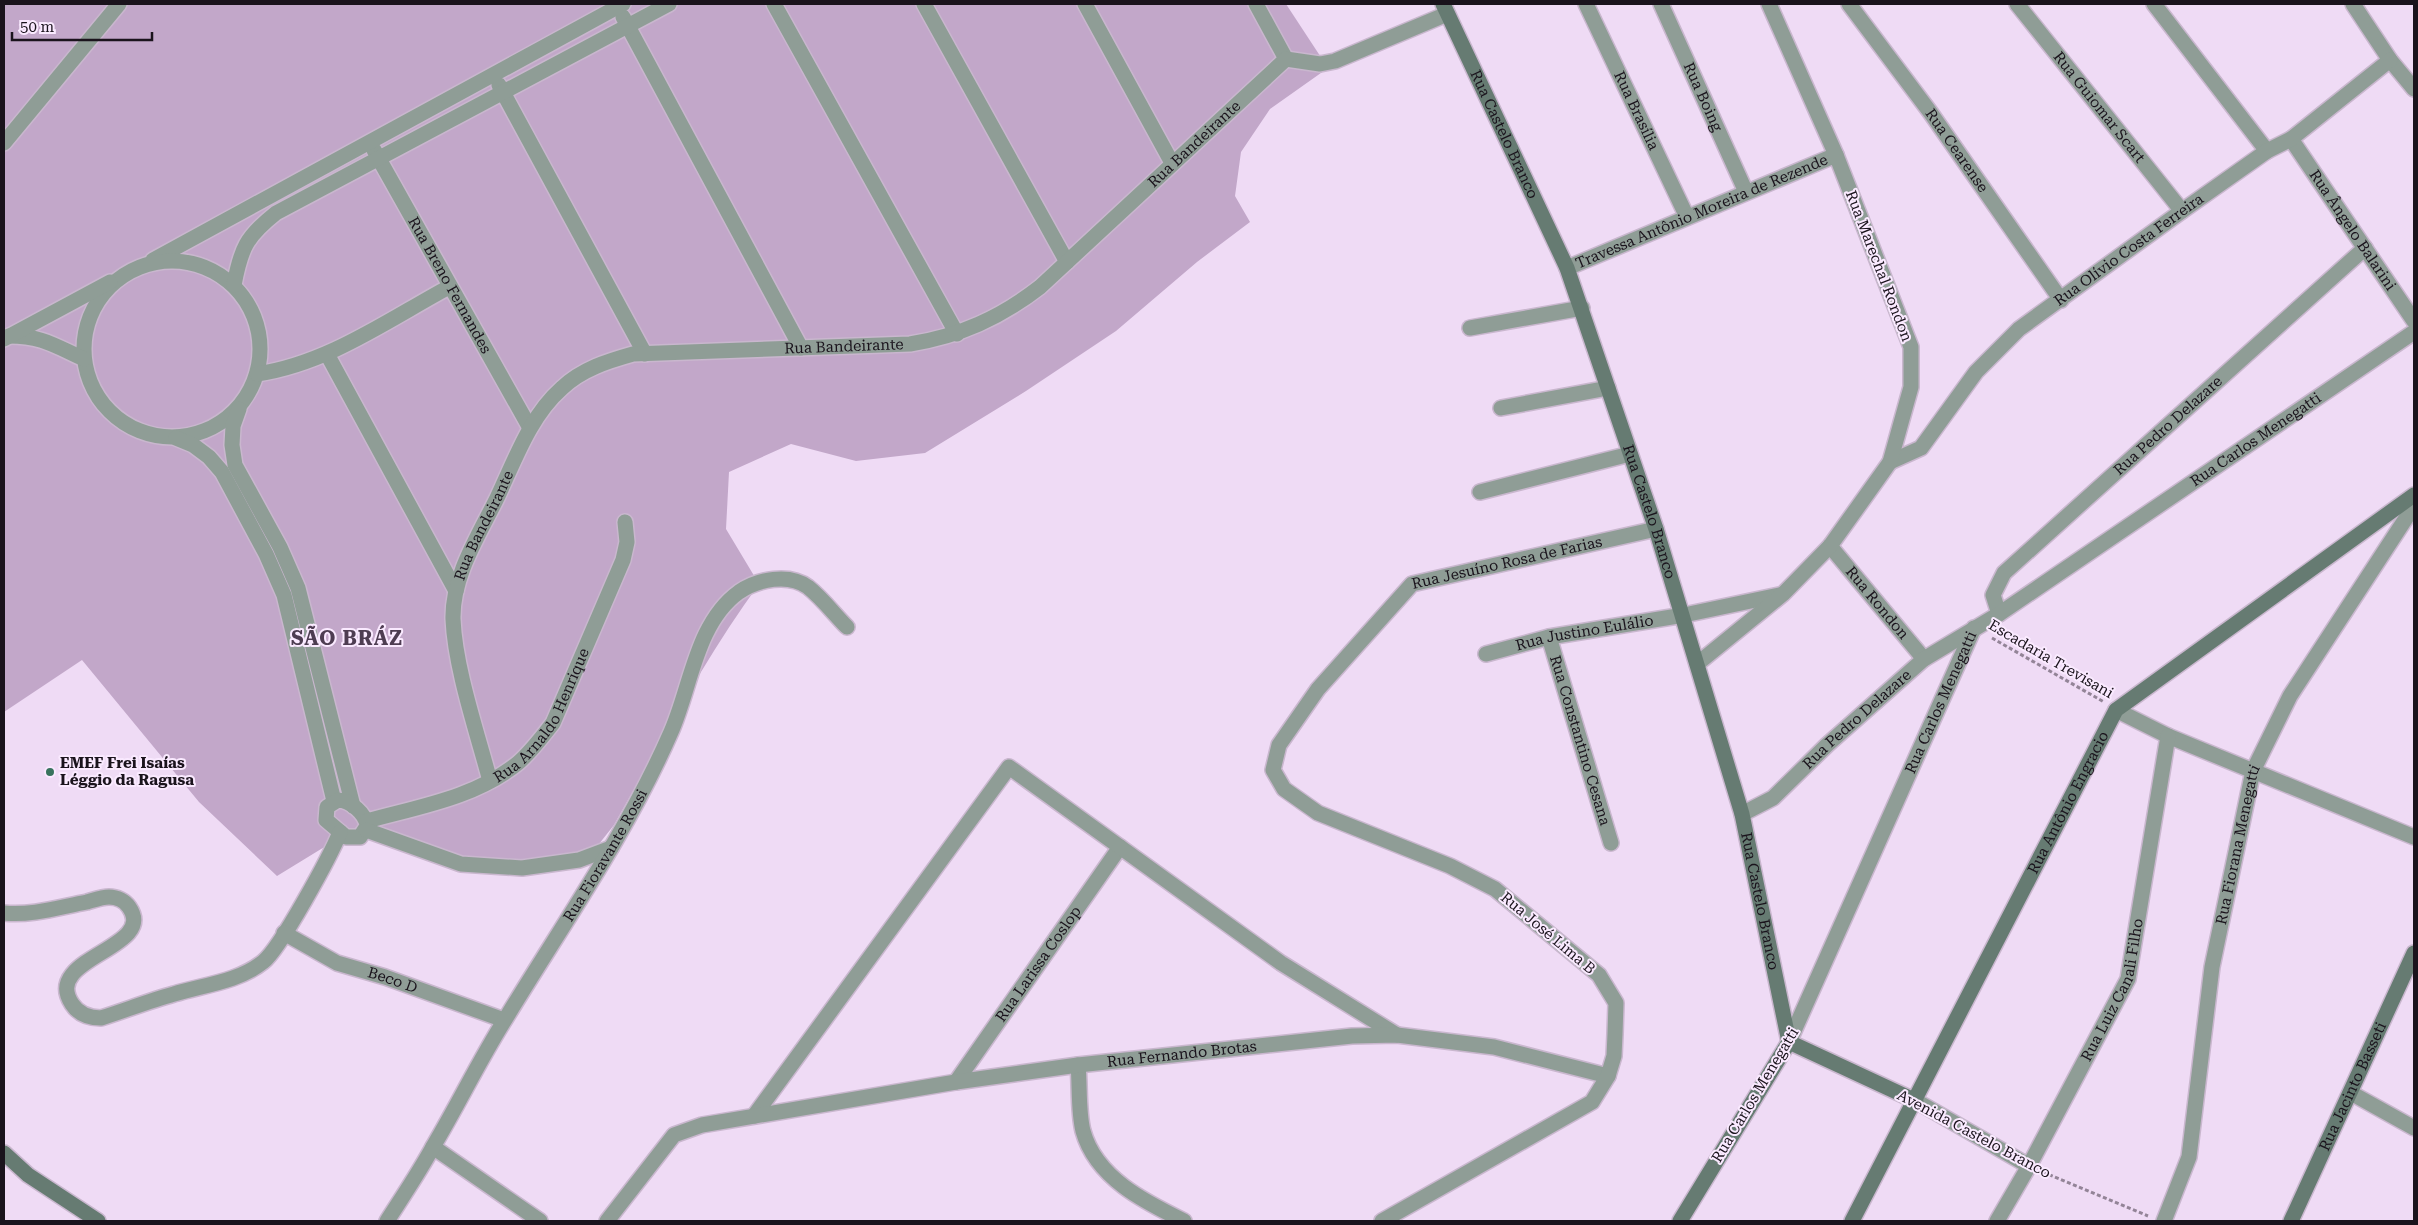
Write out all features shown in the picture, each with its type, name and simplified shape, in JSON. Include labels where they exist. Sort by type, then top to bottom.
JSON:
[{"type":"street","points":[[4,143],[119,4]]},
{"type":"street","points":[[234,285],[239,256],[254,231],[276,213],[670,4]]},
{"type":"street","points":[[774,4],[957,334]]},
{"type":"street","points":[[924,4],[1067,262]]},
{"type":"street","points":[[1086,4],[1172,163]]},
{"type":"street","points":[[1256,4],[1286,59],[1320,64],[1335,61],[1445,9]]},
{"type":"street","name":"Rua Brasília","points":[[1586,4],[1687,218]]},
{"type":"street","name":"Rua Boing","points":[[1661,4],[1746,192]]},
{"type":"street","name":"Rua Marechal Rondon","points":[[1697,664],[1783,594],[1830,546],[1890,462],[1910,387],[1911,347],[1836,155],[1770,4]]},
{"type":"street","name":"Rua Cearense","points":[[1849,4],[1930,112],[2061,300]]},
{"type":"street","name":"Rua Guiomar Scart","points":[[2017,4],[2182,211]]},
{"type":"street","points":[[2154,4],[2267,152]]},
{"type":"street","points":[[2353,4],[2390,60],[2414,89]]},
{"type":"street","points":[[6,337],[144,265],[621,5],[628,26],[801,348]]},
{"type":"street","name":"Rua Castelo Branco","points":[[1445,9],[1567,268],[1656,529],[1684,615],[1742,814],[1790,1042]]},
{"type":"street","name":"Rua Bandeirante","points":[[490,781],[456,648],[453,617],[456,591],[466,564],[530,428],[544,406],[562,387],[584,372],[608,361],[645,354],[910,344],[957,334],[993,320],[1018,305],[1067,262],[1286,59]]},
{"type":"street","name":"Rua Olívio Costa Ferreira","points":[[1890,462],[1921,448],[1976,372],[2019,329],[2182,211],[2267,152],[2291,139],[2390,60]]},
{"type":"street","points":[[494,74],[645,354]]},
{"type":"street","name":"Rua Ângelo Balarini","points":[[2291,139],[2414,321]]},
{"type":"street","name":"Rua Breno Fernandes","points":[[369,142],[530,428]]},
{"type":"street","name":"Travessa Antônio Moreira de Rezende","points":[[1567,268],[1836,155]]},
{"type":"street","name":"Rua Pedro Delazare","points":[[1999,614],[1993,595],[2004,573],[2365,248]]},
{"type":"street","points":[[122,275],[104,291],[91,312],[84,335],[84,359],[89,380],[96,393],[114,416],[132,428],[153,436],[174,438],[193,436],[210,429],[226,420],[240,407],[250,392],[257,374],[261,351],[258,326],[248,304],[234,285],[214,271],[191,262],[167,260],[144,265]]},
{"type":"street","points":[[257,374],[303,364],[327,354],[449,287]]},
{"type":"street","points":[[1470,328],[1582,308]]},
{"type":"street","name":"Rua Carlos Menegatti","points":[[1680,1221],[1790,1042],[1974,628],[1999,614],[2414,332]]},
{"type":"street","points":[[6,337],[29,336],[50,342],[84,359]]},
{"type":"street","points":[[327,354],[456,591]]},
{"type":"street","points":[[1501,408],[1608,388]]},
{"type":"street","points":[[240,407],[233,426],[232,446],[235,465],[283,554],[298,588],[353,806],[366,826],[460,864],[522,868],[579,860],[611,848]]},
{"type":"street","points":[[174,438],[198,449],[209,457],[222,472],[276,574],[284,595],[334,801]]},
{"type":"street","points":[[1480,492],[1630,454]]},
{"type":"street","name":"Rua Antônio Engracio","points":[[1852,1221],[1916,1101],[2116,710],[2414,495]]},
{"type":"street","name":"Rua Fiorana Menegatti","points":[[2158,1219],[2189,1157],[2212,967],[2254,771],[2290,696],[2414,506]]},
{"type":"street","name":"Rua Arnaldo Henrique","points":[[366,826],[450,798],[490,781],[518,764],[537,744],[553,723],[623,560],[627,542],[625,522]]},
{"type":"street","name":"Rua Jesuíno Rosa de Farias","points":[[1273,770],[1279,745],[1318,689],[1412,584],[1656,529]]},
{"type":"street","name":"Rua Rondon","points":[[1830,546],[1924,659]]},
{"type":"street","name":"Rua Fioravante Rossi","points":[[387,1221],[433,1147],[504,1020],[611,848],[666,744],[682,707],[692,669],[704,638],[725,606],[739,592],[757,583],[774,579],[791,580],[807,587],[847,627]]},
{"type":"street","points":[[1684,615],[1783,594]]},
{"type":"street","name":"Rua Justino Eulálio","points":[[1486,654],[1549,637],[1684,615]]},
{"type":"street","name":"Rua Pedro Delazare","points":[[1742,814],[1773,798],[1827,745],[1924,659],[1974,628]]},
{"type":"street","name":"Rua Constantino Cesana","points":[[1549,637],[1611,843]]},
{"type":"street","points":[[2116,710],[2168,736],[2414,837]]},
{"type":"street","name":"Rua Luiz Canali Filho","points":[[1997,1221],[2029,1166],[2128,979],[2168,736]]},
{"type":"street","points":[[754,1116],[1009,766],[1281,963],[1397,1035]]},
{"type":"street","name":"Rua José Lima B","points":[[1273,770],[1284,789],[1318,813],[1450,866],[1494,889],[1599,975],[1616,1002],[1614,1056],[1608,1076],[1592,1102],[1382,1221]]},
{"type":"street","points":[[353,806],[343,800],[334,801],[327,807],[325,816],[329,824],[346,837],[355,839],[366,826]]},
{"type":"street","points":[[4,913],[36,912],[109,897],[124,901],[129,907],[133,922],[126,936],[80,966],[73,973],[69,982],[70,1001],[83,1015],[92,1018],[102,1018],[239,975],[263,962],[272,953],[284,933],[340,832]]},
{"type":"street","name":"Rua Larissa Coslop","points":[[956,1082],[1120,847]]},
{"type":"street","name":"Beco D","points":[[284,933],[337,963],[385,977],[504,1020]]},
{"type":"street","name":"Rua Jacinto Basseti","points":[[2291,1221],[2351,1094],[2414,953]]},
{"type":"street","name":"Rua Fernando Brotas","points":[[607,1221],[674,1135],[702,1125],[956,1082],[1078,1065],[1352,1036],[1397,1035],[1494,1047],[1608,1076]]},
{"type":"street","name":"Avenida Castelo Branco","points":[[1790,1042],[1916,1101],[2029,1166]]},
{"type":"street","points":[[1078,1065],[1083,1131],[1095,1156],[1109,1172],[1139,1198],[1184,1221]]},
{"type":"street","points":[[2351,1094],[2414,1128]]},
{"type":"street","points":[[433,1147],[540,1221]]},
{"type":"street","points":[[4,1153],[28,1175],[98,1221]]},
{"type":"path","name":"Escadaria Trevisani","points":[[1974,628],[2116,710]]},
{"type":"path","name":"Avenida Castelo Branco","points":[[2029,1166],[2158,1219]]},
{"type":"shaded area","points":[[4,4],[1286,4],[1328,68],[1270,109],[1241,152],[1235,196],[1250,222],[1197,262],[1116,331],[1026,391],[925,453],[856,461],[791,444],[729,472],[726,529],[759,584],[701,672],[614,825],[599,844],[576,859],[480,867],[357,827],[277,876],[199,802],[82,660],[4,712]]},
{"type":"place","name":"EMEF Frei Isaías Léggio da Ragusa","points":[[50,772]]},
{"type":"district","name":"SÃO BRÁZ","points":[[347,638]]}]
